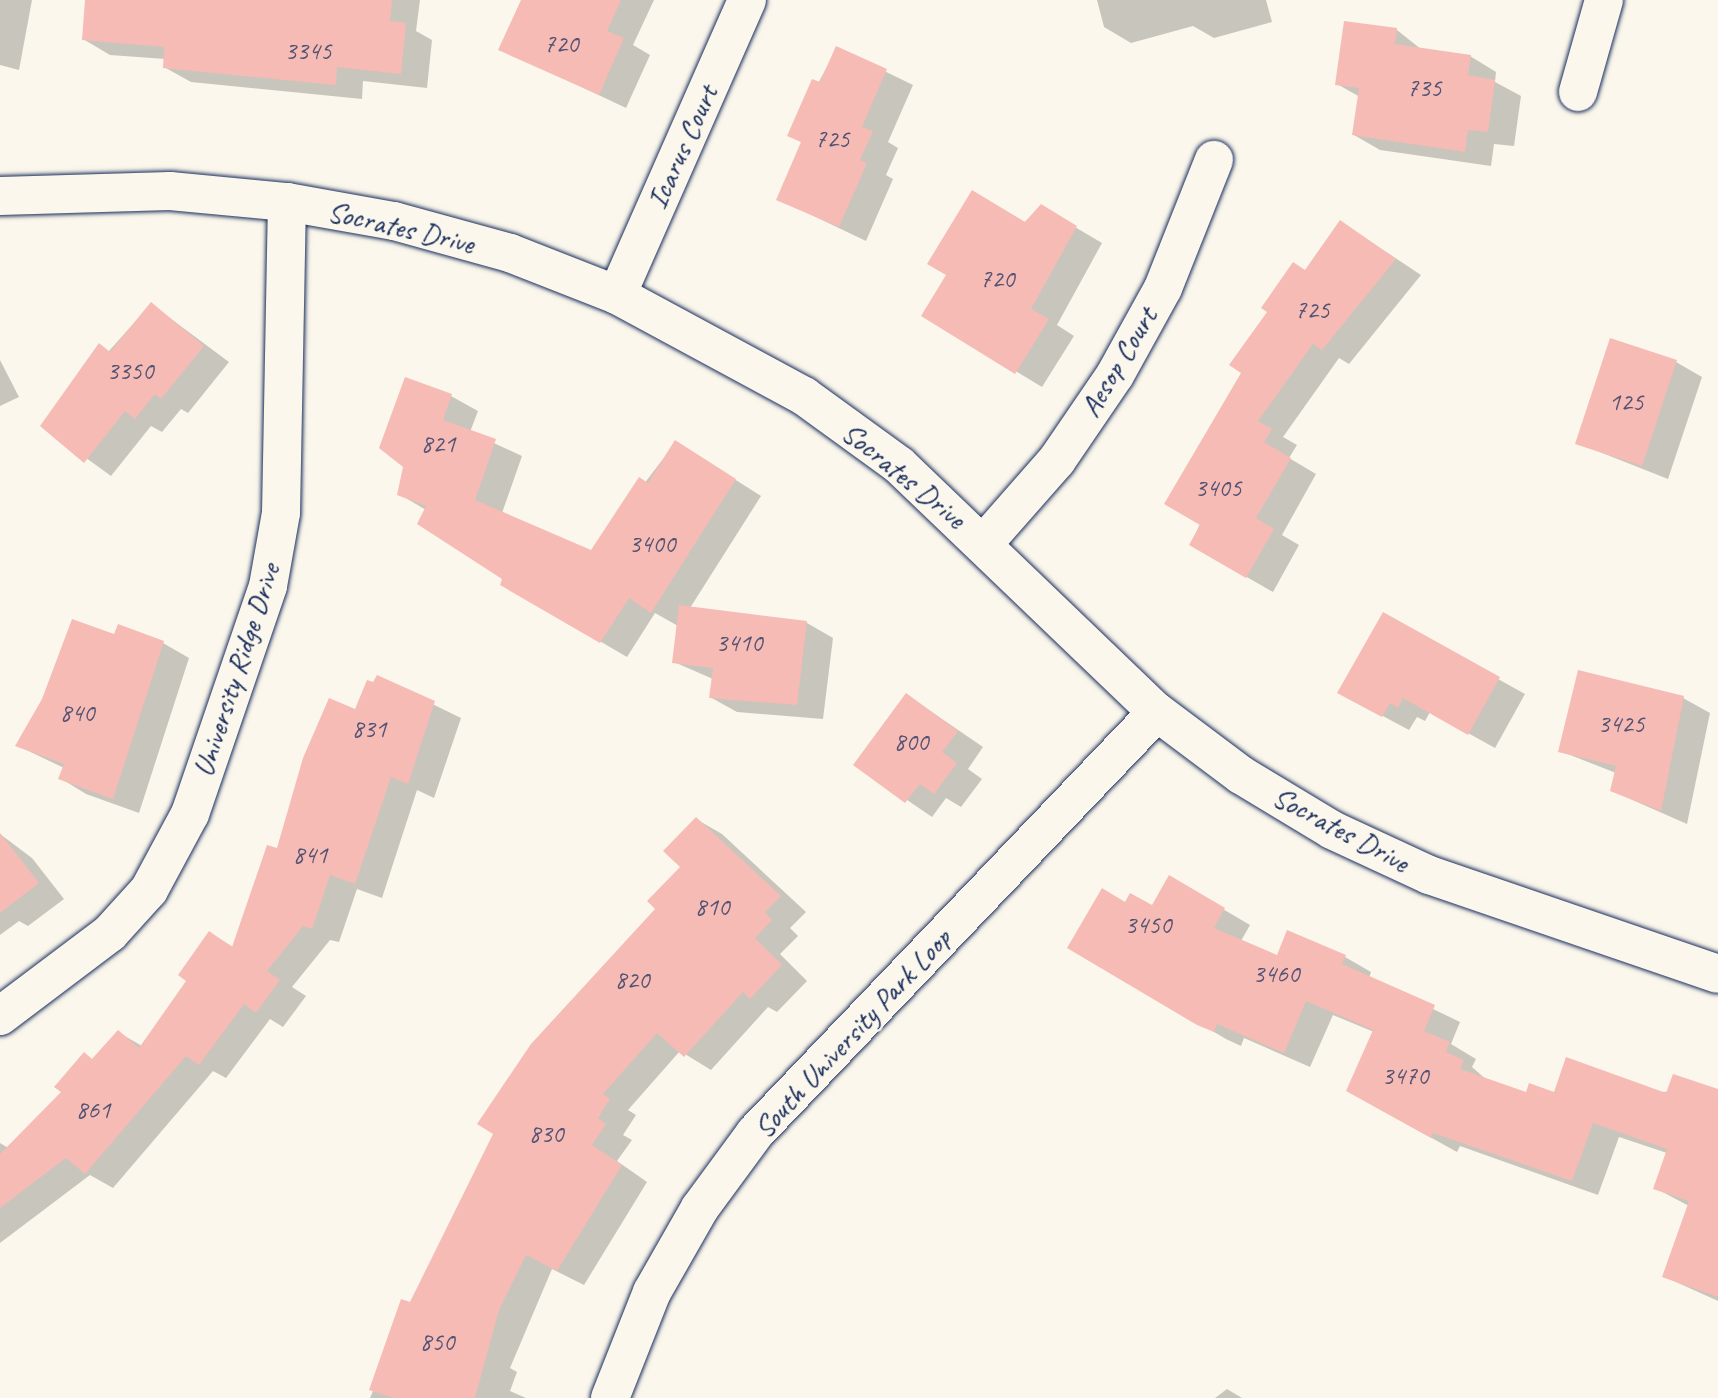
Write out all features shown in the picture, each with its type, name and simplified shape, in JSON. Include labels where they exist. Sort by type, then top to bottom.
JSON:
[{"type":"street","name":"Icarus Court","points":[[617,295],[747,0]]},
{"type":"street","points":[[1578,92],[1604,0]]},
{"type":"street","name":"Aesop Court","points":[[985,542],[1057,460],[1115,375],[1163,288],[1214,160]]},
{"type":"street","name":"Socrates Drive","points":[[0,196],[170,191],[287,202],[394,221],[510,253],[617,295],[804,396],[899,465],[985,542],[1157,712],[1241,775],[1332,830],[1429,875],[1718,974]]},
{"type":"street","name":"University Ridge Drive","points":[[0,1016],[110,933],[149,890],[190,814],[268,586],[281,513],[287,202]]},
{"type":"street","name":"South University Park Loop","points":[[610,1398],[652,1292],[700,1208],[755,1133],[1157,712]]},
{"type":"building","points":[[85,0],[392,0],[390,21],[406,23],[401,74],[337,67],[336,85],[163,68],[164,47],[82,40]]},
{"type":"building","points":[[521,0],[621,0],[607,31],[624,38],[599,95],[498,50]]},
{"type":"building","points":[[1344,21],[1397,28],[1395,44],[1471,55],[1468,75],[1495,80],[1488,132],[1468,130],[1465,152],[1352,135],[1359,88],[1335,85]]},
{"type":"building","points":[[836,46],[887,69],[862,127],[873,131],[860,160],[867,163],[839,227],[776,200],[801,142],[787,136],[812,79],[820,82]]},
{"type":"building","points":[[972,190],[1025,222],[1041,204],[1077,226],[1031,309],[1049,319],[1015,374],[921,316],[946,275],[927,264]]},
{"type":"building","points":[[1340,220],[1396,259],[1322,350],[1313,344],[1258,421],[1272,429],[1264,442],[1291,458],[1256,518],[1274,529],[1246,578],[1189,545],[1200,525],[1164,504],[1241,373],[1229,365],[1267,312],[1261,308],[1293,262],[1305,270]]},
{"type":"building","points":[[151,302],[204,346],[161,399],[155,394],[135,419],[125,411],[84,463],[40,426],[99,343],[110,352]]},
{"type":"building","points":[[1610,338],[1677,360],[1642,466],[1575,444]]},
{"type":"building","points":[[405,377],[452,394],[443,420],[496,439],[475,500],[591,550],[639,477],[648,483],[675,440],[736,479],[651,613],[629,598],[600,643],[500,585],[502,579],[417,524],[426,506],[397,495],[403,467],[379,448]]},
{"type":"building","points":[[679,605],[807,621],[797,705],[709,698],[713,668],[672,663]]},
{"type":"building","points":[[1383,612],[1500,677],[1468,735],[1403,698],[1398,708],[1390,703],[1382,717],[1337,693]]},
{"type":"building","points":[[72,619],[114,634],[118,624],[164,641],[113,799],[58,779],[64,764],[15,746],[42,699]]},
{"type":"building","points":[[1578,670],[1684,696],[1661,811],[1610,791],[1616,766],[1558,752]]},
{"type":"building","points":[[377,675],[435,701],[408,784],[391,777],[355,884],[330,875],[312,929],[303,926],[267,971],[280,980],[256,1013],[244,1004],[199,1065],[186,1056],[85,1174],[66,1158],[0,1208],[0,1154],[61,1092],[54,1087],[84,1052],[92,1059],[118,1030],[139,1048],[186,981],[178,975],[209,931],[232,947],[267,845],[277,848],[303,758],[329,698],[355,709],[367,680],[373,682]]},
{"type":"building","points":[[906,693],[958,731],[942,752],[957,763],[934,794],[920,784],[905,803],[853,765]]},
{"type":"building","points":[[696,817],[781,896],[765,912],[772,920],[755,938],[782,965],[750,999],[743,992],[684,1057],[657,1033],[603,1094],[610,1099],[598,1118],[606,1124],[592,1145],[622,1165],[557,1271],[526,1255],[499,1310],[475,1398],[393,1398],[369,1390],[401,1299],[410,1302],[493,1134],[477,1124],[531,1044],[655,909],[647,901],[680,867],[663,851]]},
{"type":"building","points":[[0,833],[39,883],[0,913]]},
{"type":"building","points":[[1169,875],[1225,908],[1214,928],[1277,955],[1287,930],[1346,955],[1342,964],[1435,1005],[1424,1031],[1450,1042],[1446,1052],[1464,1060],[1460,1069],[1526,1092],[1529,1083],[1554,1092],[1566,1057],[1666,1093],[1673,1074],[1718,1089],[1718,1297],[1662,1277],[1689,1201],[1653,1189],[1667,1149],[1593,1123],[1572,1181],[1433,1133],[1431,1138],[1346,1091],[1373,1030],[1306,1001],[1284,1053],[1217,1024],[1214,1032],[1197,1025],[1067,948],[1102,888],[1125,902],[1130,893],[1152,905]]}]
